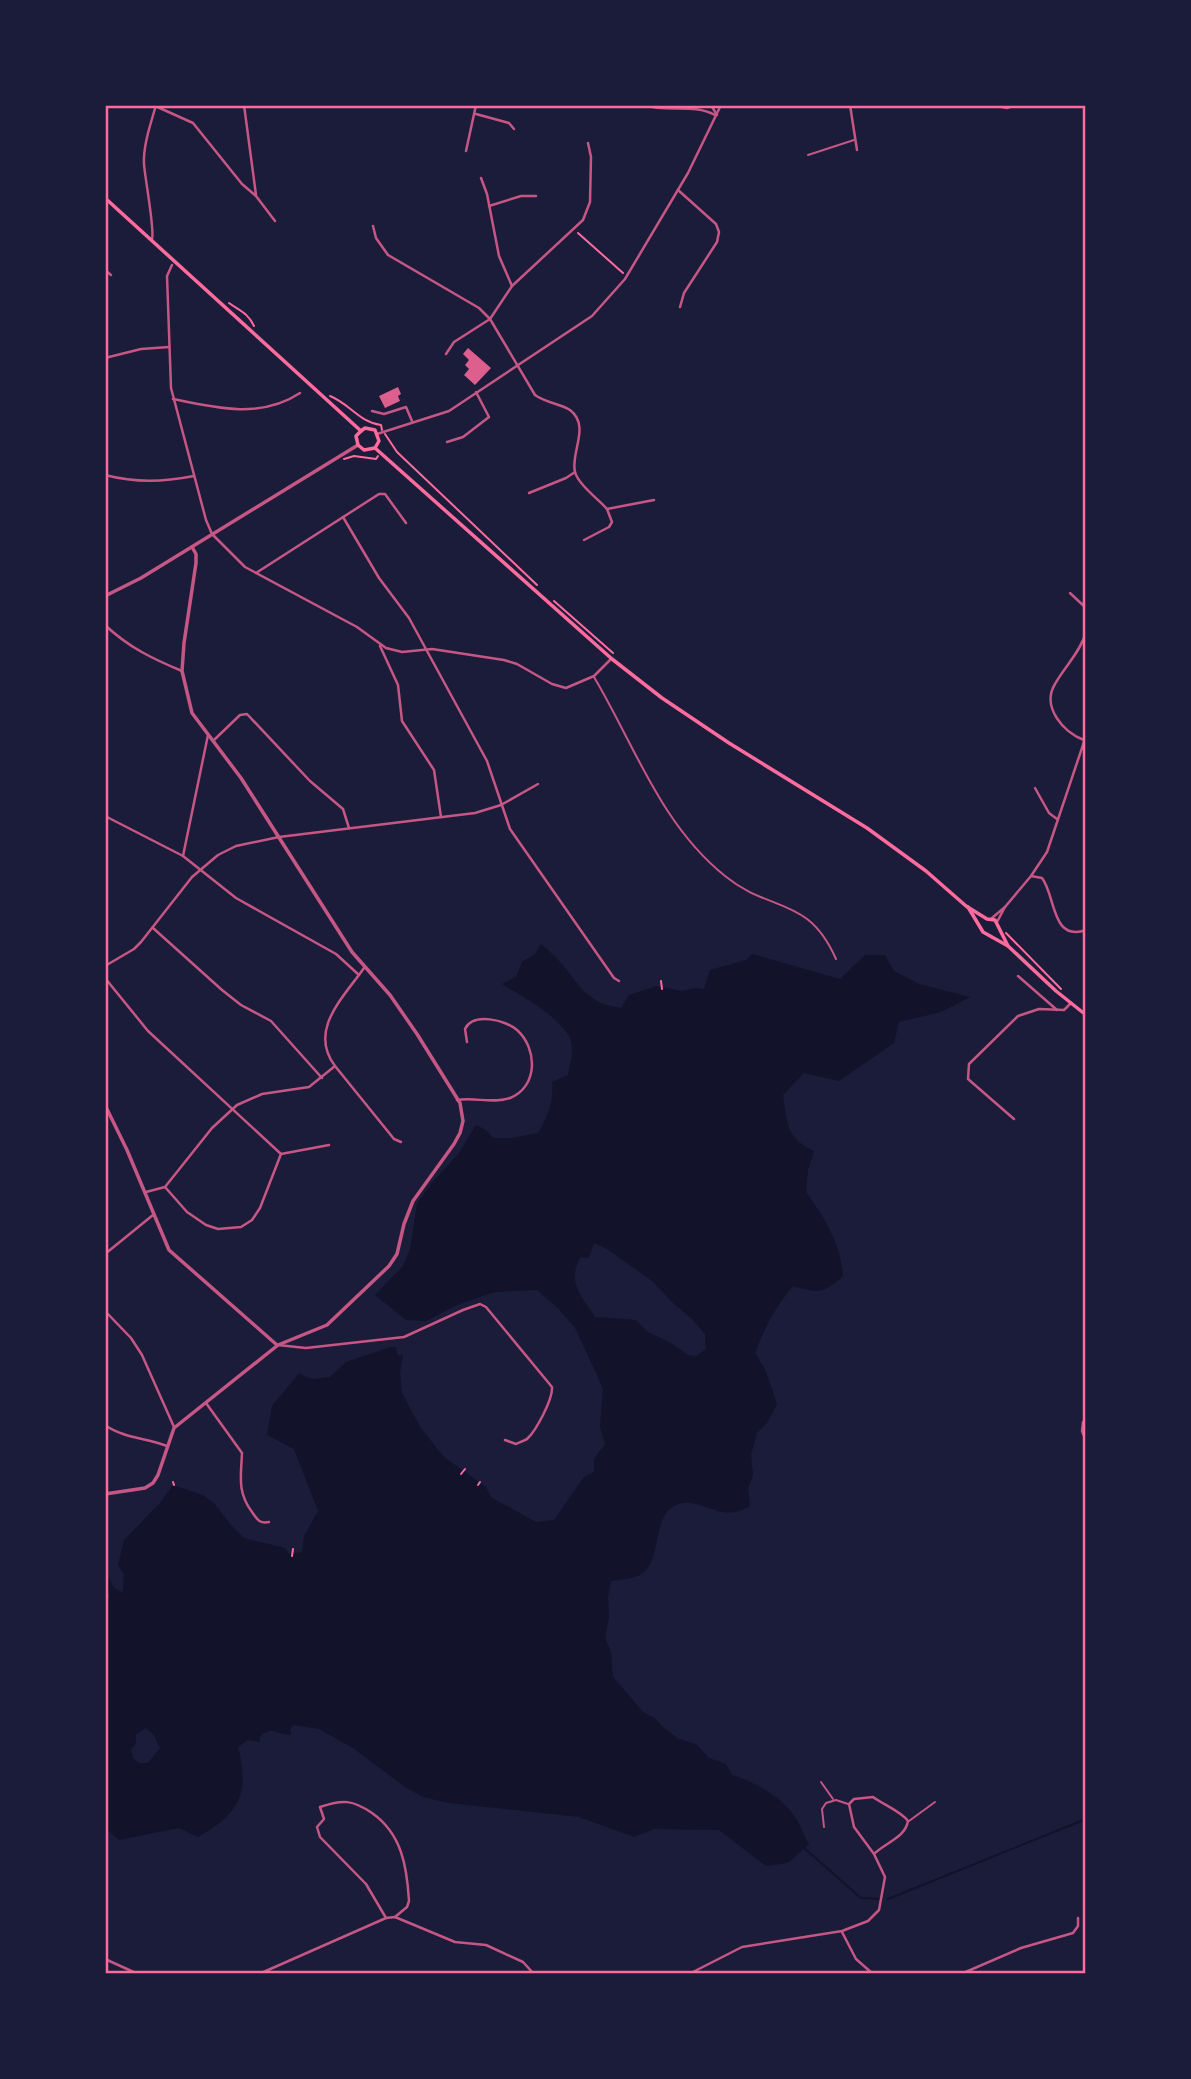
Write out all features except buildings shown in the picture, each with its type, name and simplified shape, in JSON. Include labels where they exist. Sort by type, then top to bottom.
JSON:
[{"type":"main road","points":[[105,198],[361,430]]},
{"type":"main road","points":[[370,429],[377,434],[379,441],[375,448],[368,451],[358,445],[356,436],[361,430],[370,429]]},
{"type":"main road","points":[[375,448],[662,698],[729,743],[867,828],[926,871],[966,906],[982,932],[1008,946],[1086,1015]]},
{"type":"main road","points":[[966,906],[999,926],[1008,946]]},
{"type":"main road","points":[[981,927],[989,918]]},
{"type":"main road","points":[[990,936],[995,934],[999,926]]},
{"type":"street","points":[[152,240],[154,232],[149,212],[144,161],[155,105],[193,123],[275,222]]},
{"type":"street","points":[[244,105],[256,196]]},
{"type":"street","points":[[466,151],[476,105]]},
{"type":"street","points":[[644,105],[666,109],[700,108],[716,115]]},
{"type":"street","points":[[711,105],[716,115]]},
{"type":"street","points":[[377,434],[449,411],[592,316],[627,276],[678,190],[721,105]]},
{"type":"street","points":[[850,105],[857,150]]},
{"type":"street","points":[[991,105],[1007,108],[1016,105]]},
{"type":"street","points":[[474,114],[509,123],[514,128]]},
{"type":"street","points":[[446,354],[454,342],[490,319],[512,286],[586,215],[590,202],[591,157],[587,143]]},
{"type":"street","points":[[481,178],[499,257],[512,286]]},
{"type":"street","points":[[678,190],[716,224],[719,232],[717,242],[684,293],[680,307]]},
{"type":"street","points":[[489,206],[520,196],[536,196]]},
{"type":"street","points":[[373,226],[376,238],[388,255],[479,308],[490,319],[535,395],[546,402],[570,410],[580,425],[575,471],[584,486],[607,509],[612,522],[609,527],[584,540]]},
{"type":"street","points":[[172,265],[167,276],[173,399],[212,534],[237,561],[358,627],[380,645],[402,652],[425,649],[504,660],[552,684],[566,688],[594,676],[613,657]]},
{"type":"street","points":[[105,271],[111,275]]},
{"type":"street","points":[[105,358],[141,349],[169,347]]},
{"type":"street","points":[[447,442],[463,437],[489,417],[476,392]]},
{"type":"street","points":[[173,399],[234,410],[272,405],[300,393]]},
{"type":"street","points":[[372,411],[384,414],[405,407],[412,421]]},
{"type":"street","points":[[105,596],[141,578],[358,445]]},
{"type":"street","points":[[529,493],[566,478],[575,471]]},
{"type":"street","points":[[105,475],[151,482],[194,476]]},
{"type":"street","points":[[256,573],[382,494],[387,496],[406,523]]},
{"type":"street","points":[[607,509],[654,500]]},
{"type":"street","points":[[343,517],[379,578],[409,618],[486,761],[510,829],[614,978],[619,981]]},
{"type":"street","points":[[105,1494],[145,1488],[153,1483],[174,1428],[278,1345],[327,1325],[389,1266],[397,1254],[413,1201],[460,1133],[462,1113],[457,1100],[390,995],[364,968],[241,778],[192,713],[182,671],[196,563],[192,547]]},
{"type":"street","points":[[1070,593],[1086,608]]},
{"type":"street","points":[[105,625],[122,641],[149,657],[182,671]]},
{"type":"street","points":[[989,918],[1005,907],[1047,852],[1084,747],[1085,738],[1073,737],[1056,717],[1052,695],[1054,686],[1076,656],[1086,633]]},
{"type":"street","points":[[380,645],[398,685],[402,721],[434,770],[441,817]]},
{"type":"street","points":[[213,741],[240,715],[247,714],[310,781],[343,809],[349,828]]},
{"type":"street","points":[[183,856],[208,735]]},
{"type":"street","points":[[105,966],[134,949],[198,870],[236,846],[279,836],[475,813],[501,805],[538,784]]},
{"type":"street","points":[[1035,788],[1049,813],[1058,819]]},
{"type":"street","points":[[105,816],[183,856],[236,898],[336,954],[359,975]]},
{"type":"street","points":[[1031,876],[1042,878],[1048,886],[1056,919],[1061,925],[1077,932],[1086,930]]},
{"type":"street","points":[[999,926],[1005,907]]},
{"type":"street","points":[[153,928],[241,1005],[271,1021],[322,1078]]},
{"type":"street","points":[[364,968],[331,1015],[325,1030],[325,1050],[394,1139],[401,1142]]},
{"type":"street","points":[[1018,976],[1057,1010]]},
{"type":"street","points":[[105,978],[148,1031],[281,1154]]},
{"type":"street","points":[[1014,1119],[968,1079],[969,1064],[1018,1016],[1032,1010],[1065,1010],[1071,1003]]},
{"type":"street","points":[[457,1100],[506,1099],[525,1089],[531,1077],[531,1055],[527,1044],[512,1026],[488,1020],[474,1020],[465,1029],[467,1042]]},
{"type":"street","points":[[145,1192],[165,1187],[212,1128],[232,1109],[255,1096],[303,1088],[322,1078],[335,1066]]},
{"type":"street","points":[[105,1105],[171,1252],[278,1345],[306,1348],[404,1337],[463,1310],[480,1304],[486,1307],[551,1387],[552,1395],[527,1440],[516,1444],[505,1440]]},
{"type":"street","points":[[281,1154],[330,1145]]},
{"type":"street","points":[[165,1187],[187,1212],[206,1225],[218,1229],[241,1227],[252,1220],[260,1208],[281,1154]]},
{"type":"street","points":[[105,1246],[107,1252],[153,1215]]},
{"type":"street","points":[[105,1311],[131,1338],[142,1355],[174,1428]]},
{"type":"street","points":[[206,1403],[242,1453],[240,1485],[247,1506],[258,1521],[269,1522]]},
{"type":"street","points":[[1086,1420],[1082,1430],[1086,1441]]},
{"type":"street","points":[[105,1425],[121,1435],[167,1446]]},
{"type":"street","points":[[689,1974],[741,1947],[842,1931],[868,1921],[878,1910],[885,1877],[874,1854],[853,1827],[849,1804],[854,1798],[873,1797],[884,1806],[903,1814],[908,1821],[906,1830],[899,1837],[884,1844],[874,1854]]},
{"type":"street","points":[[386,1918],[366,1884],[316,1831],[324,1819],[320,1807],[344,1801],[355,1802],[384,1822],[398,1842],[405,1862],[409,1901],[407,1907],[395,1917]]},
{"type":"street","points":[[259,1974],[386,1918],[395,1917],[454,1942],[486,1945],[523,1962],[534,1974]]},
{"type":"street","points":[[961,1974],[1012,1951],[1073,1933],[1078,1927],[1079,1918]]},
{"type":"street","points":[[842,1931],[856,1959],[873,1974]]},
{"type":"street","points":[[105,1959],[138,1974]]},
{"type":"lane","points":[[808,155],[856,139]]},
{"type":"lane","points":[[594,676],[659,800],[676,824],[723,874],[747,893],[789,908],[816,924],[827,938],[836,959]]},
{"type":"lane","points":[[821,1782],[834,1800]]},
{"type":"lane","points":[[824,1827],[822,1809],[826,1803],[834,1800],[849,1804]]},
{"type":"lane","points":[[908,1821],[935,1802]]},
{"type":"path","points":[[574,229],[627,276]]},
{"type":"path","points":[[360,419],[381,425],[383,431]]},
{"type":"path","points":[[384,447],[388,440],[432,487],[541,589]]},
{"type":"path","points":[[354,456],[376,459]]},
{"type":"path","points":[[550,597],[603,642],[613,657]]},
{"type":"path","points":[[999,926],[1065,993]]},
{"type":"path","points":[[661,981],[662,989]]},
{"type":"path","points":[[461,1474],[465,1469]]},
{"type":"path","points":[[292,1556],[293,1549]]},
{"type":"shaded area","points":[[541,944],[586,993],[600,1003],[621,1008],[629,995],[656,986],[682,991],[704,989],[710,970],[746,960],[752,954],[840,979],[865,955],[885,955],[894,971],[919,984],[970,997],[941,1012],[899,1022],[894,1043],[839,1081],[804,1073],[783,1095],[787,1122],[793,1135],[814,1151],[808,1170],[806,1192],[835,1242],[843,1276],[821,1290],[793,1286],[766,1326],[755,1353],[765,1369],[777,1404],[767,1423],[757,1433],[751,1455],[753,1475],[748,1488],[750,1506],[737,1512],[727,1512],[691,1503],[676,1505],[668,1510],[663,1518],[649,1566],[636,1577],[611,1581],[605,1638],[611,1652],[613,1677],[643,1712],[655,1718],[666,1730],[679,1739],[696,1744],[709,1758],[726,1764],[732,1775],[757,1785],[781,1801],[795,1818],[809,1844],[788,1863],[766,1866],[719,1830],[654,1829],[634,1837],[579,1817],[449,1803],[423,1797],[405,1787],[353,1748],[319,1729],[294,1725],[290,1728],[291,1735],[268,1732],[260,1737],[260,1742],[248,1740],[238,1747],[243,1778],[238,1801],[232,1811],[212,1828],[198,1837],[179,1828],[119,1840],[105,1828],[105,1605],[110,1597],[105,1588],[105,1577],[110,1579],[114,1588],[123,1592],[124,1574],[118,1565],[124,1540],[160,1503],[173,1485],[203,1495],[215,1504],[244,1538],[285,1548],[289,1554],[302,1552],[304,1536],[318,1511],[294,1449],[267,1435],[272,1406],[299,1373],[312,1379],[330,1377],[346,1362],[396,1347],[398,1356],[403,1354],[400,1373],[402,1393],[420,1427],[444,1457],[486,1487],[492,1498],[536,1522],[554,1520],[584,1477],[594,1472],[594,1459],[605,1444],[600,1427],[603,1389],[575,1328],[559,1309],[537,1290],[494,1292],[457,1305],[426,1321],[406,1320],[375,1295],[403,1266],[410,1249],[417,1204],[459,1153],[476,1125],[486,1130],[493,1138],[538,1133],[550,1109],[552,1082],[568,1075],[572,1049],[567,1033],[541,1008],[502,984],[516,977],[522,962],[535,954]],"holes":[[[594,1243],[607,1249],[652,1281],[705,1334],[706,1349],[696,1356],[688,1355],[648,1332],[636,1320],[595,1317],[580,1295],[575,1281],[581,1257],[589,1258]],[[146,1728],[154,1735],[160,1748],[148,1763],[139,1763],[133,1758],[131,1750],[136,1743],[136,1734]]]},
{"type":"waterway","points":[[888,1899],[1086,1819]]},
{"type":"waterway","points":[[804,1848],[861,1898],[879,1899]]}]
